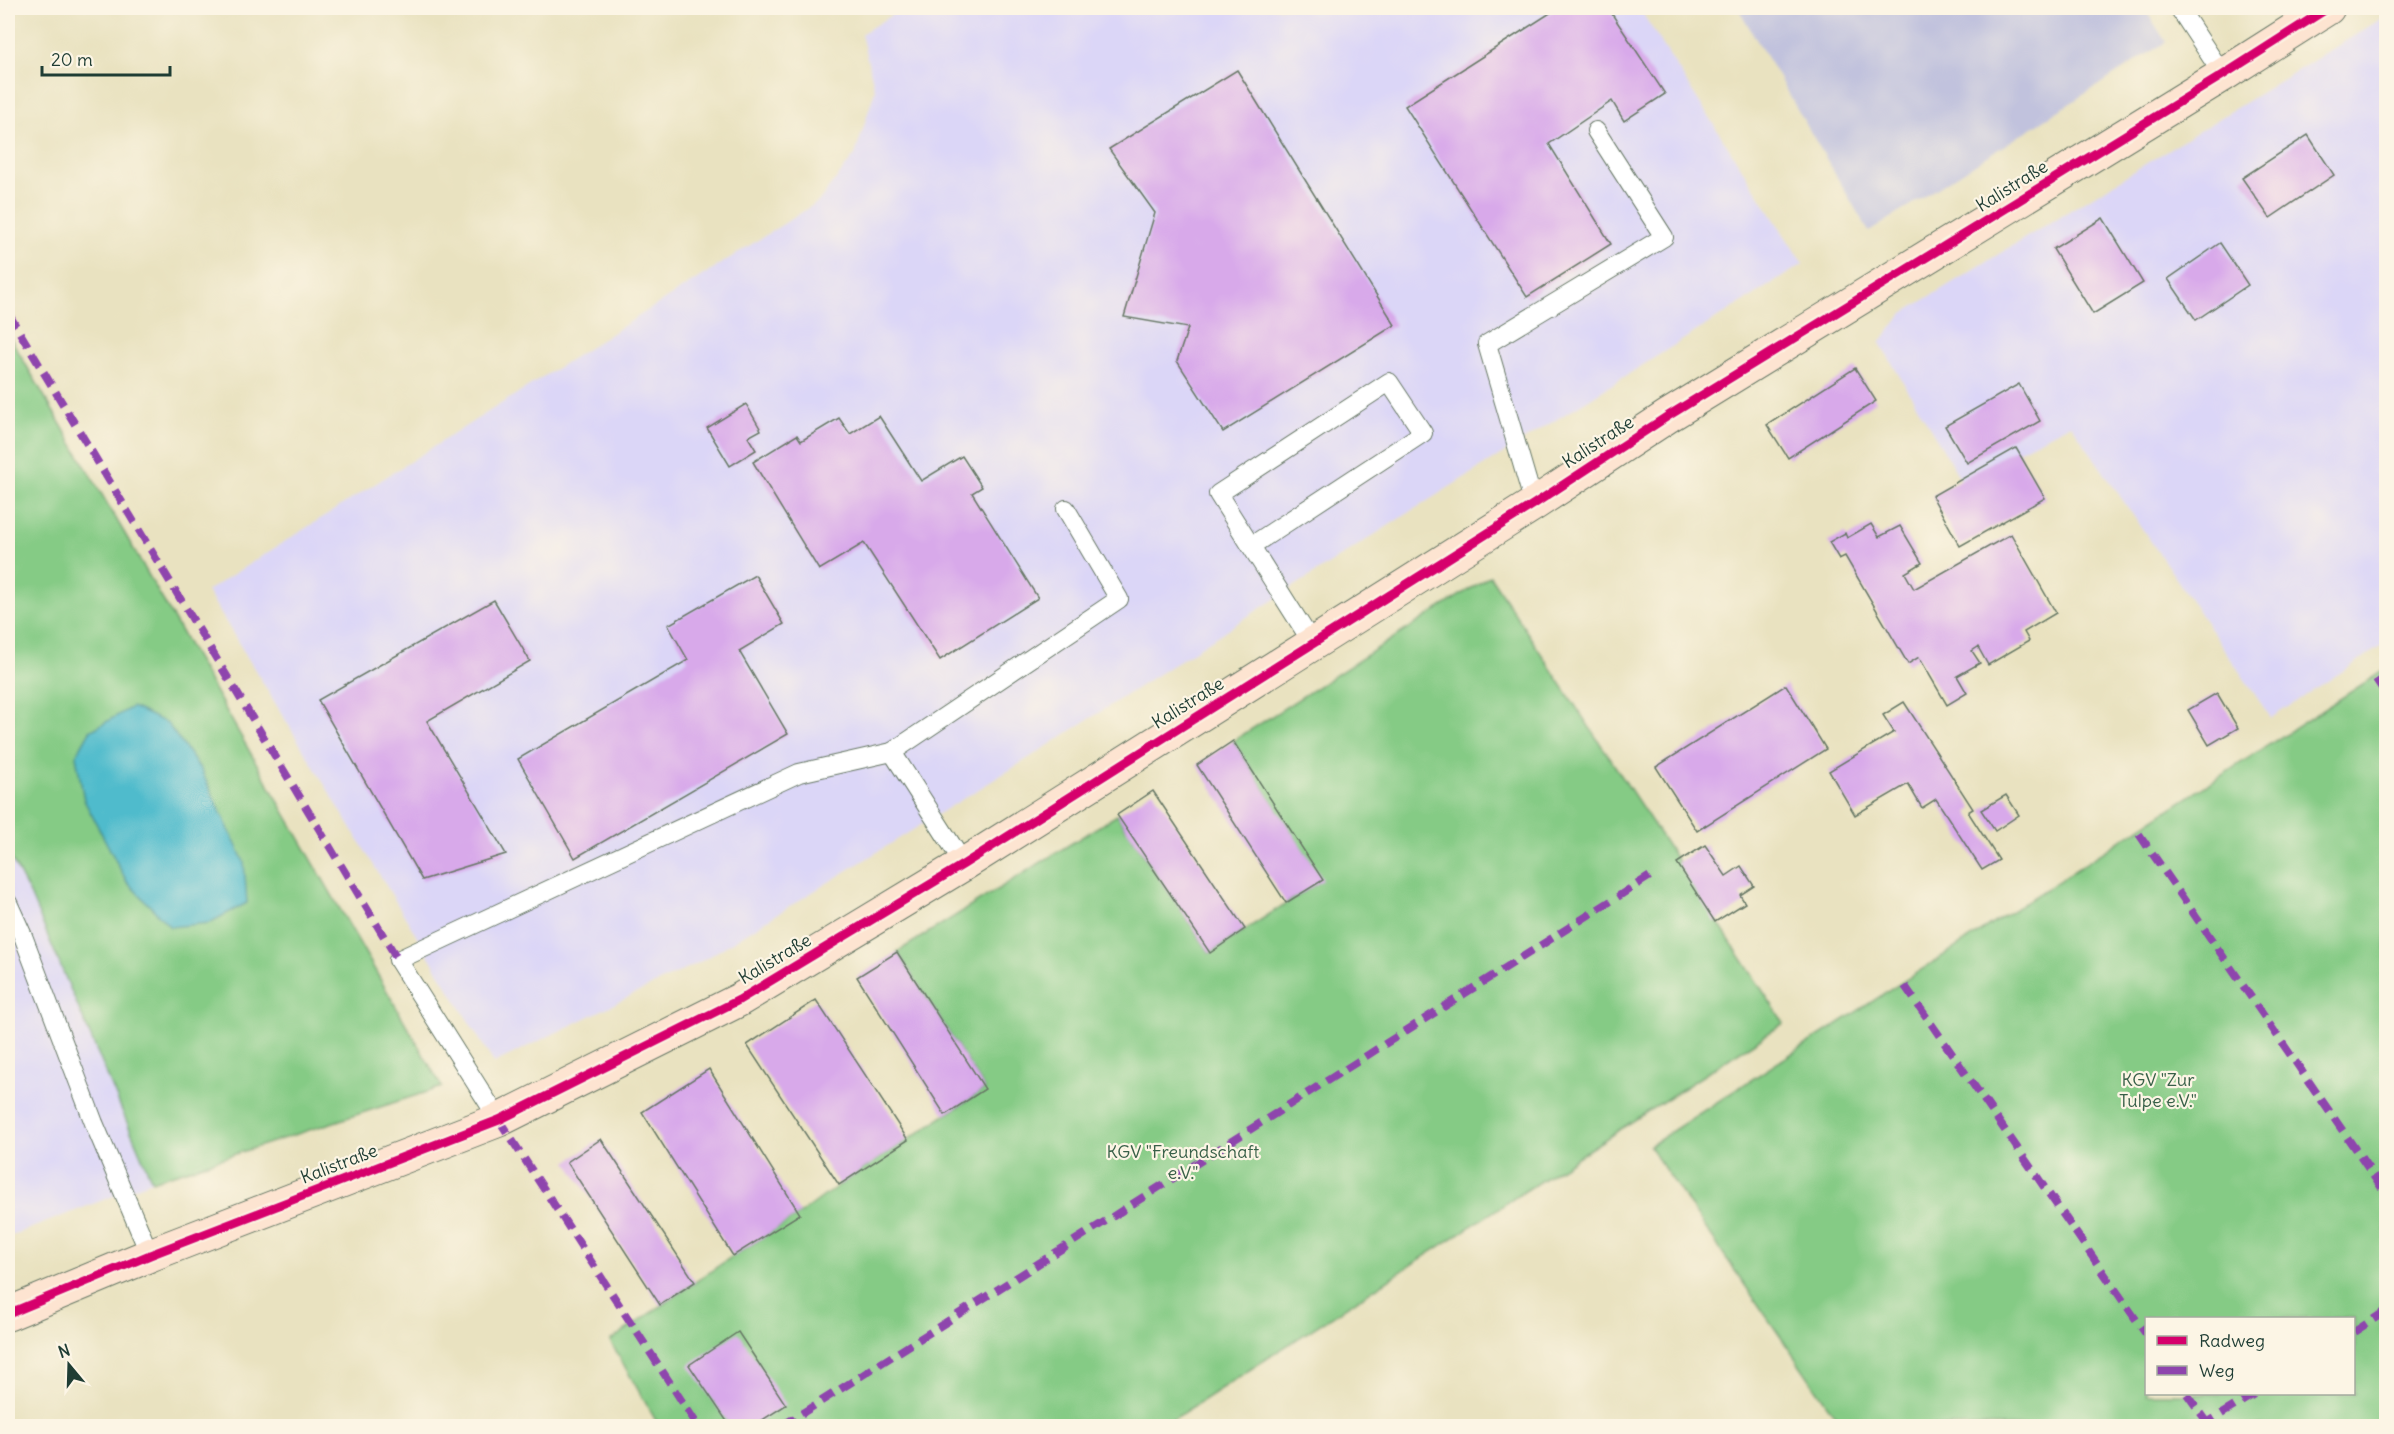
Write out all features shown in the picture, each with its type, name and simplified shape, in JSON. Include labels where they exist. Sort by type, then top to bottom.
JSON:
[{"type":"street","name":"Kalistraße","points":[[8,1314],[150,1255],[499,1120],[739,1000],[964,864],[1534,504],[1668,416],[2328,8]]},
{"type":"lane","points":[[2179,8],[2223,75]]},
{"type":"lane","points":[[1534,504],[1487,344],[1664,237],[1596,131]]},
{"type":"lane","points":[[1251,546],[1423,433],[1389,382],[1218,494],[1313,644]]},
{"type":"lane","points":[[499,1120],[398,960],[799,772],[892,752],[1119,598],[1066,509]]},
{"type":"lane","points":[[892,752],[964,864]]},
{"type":"lane","points":[[8,903],[23,936],[94,1123],[150,1255]]},
{"type":"shaded area","points":[[903,8],[1639,8],[1803,264],[1394,522],[1024,761],[700,962],[494,1063],[207,591],[818,202],[855,155],[875,90],[861,34]]},
{"type":"shaded area","points":[[1738,8],[2144,8],[2166,42],[1869,232]]},
{"type":"shaded area","points":[[2386,16],[2386,643],[2271,718],[2071,424],[1961,480],[1880,343],[1903,313]]},
{"type":"shaded area","points":[[8,853],[85,1003],[152,1181],[8,1237]]},
{"type":"green space","points":[[8,334],[442,1087],[152,1181],[30,894],[8,852]]},
{"type":"green space","name":"KGV \"Freundschaft e.V.\"","points":[[1490,576],[1784,1023],[1163,1426],[659,1426],[610,1341],[733,1256],[800,1214],[839,1185],[985,1089],[897,952],[1117,815],[1210,953],[1322,880],[1233,741]]},
{"type":"green space","name":"KGV \"Zur Tulpe e.V.\"","points":[[2386,669],[2386,1426],[1842,1426],[1649,1146]]},
{"type":"water","points":[[132,707],[167,723],[201,770],[244,862],[247,903],[209,923],[170,927],[127,882],[84,800],[76,756],[90,731]]},
{"type":"building","points":[[1558,8],[1608,8],[1665,94],[1624,121],[1612,101],[1549,144],[1611,244],[1527,297],[1405,106]]},
{"type":"building","points":[[1237,70],[1395,325],[1223,432],[1177,361],[1188,328],[1124,317],[1155,213],[1109,149]]},
{"type":"building","points":[[2308,135],[2334,175],[2270,218],[2242,178]]},
{"type":"building","points":[[2103,218],[2143,283],[2093,314],[2053,249]]},
{"type":"building","points":[[2220,243],[2248,285],[2196,320],[2168,279]]},
{"type":"building","points":[[1855,368],[1876,401],[1788,458],[1767,425]]},
{"type":"building","points":[[2019,384],[2040,421],[1967,463],[1945,426]]},
{"type":"building","points":[[746,404],[761,430],[748,437],[756,450],[730,466],[707,428]]},
{"type":"building","points":[[879,416],[921,481],[962,456],[982,487],[972,493],[1038,598],[940,660],[864,543],[819,570],[753,462],[797,435],[801,441],[839,418],[850,434]]},
{"type":"building","points":[[2016,448],[2045,498],[1960,546],[1932,496]]},
{"type":"building","points":[[1871,524],[1879,537],[1900,526],[1922,563],[1905,573],[1914,589],[2011,534],[2056,613],[2024,632],[2029,641],[1988,665],[1978,647],[1972,651],[1980,663],[1957,676],[1967,693],[1947,705],[1919,657],[1908,664],[1845,556],[1839,559],[1829,542],[1845,533],[1847,538]]},
{"type":"building","points":[[755,575],[784,624],[739,651],[788,734],[575,858],[518,759],[688,660],[668,625]]},
{"type":"building","points":[[494,600],[530,661],[427,721],[506,854],[422,880],[318,700]]},
{"type":"building","points":[[1786,685],[1826,749],[1697,831],[1656,767]]},
{"type":"building","points":[[2217,693],[2238,728],[2209,745],[2188,710]]},
{"type":"building","points":[[1904,702],[1973,809],[1968,812],[1999,860],[1982,870],[1936,799],[1922,808],[1908,784],[1855,815],[1829,771],[1894,732],[1883,715]]},
{"type":"building","points":[[1233,741],[1323,880],[1286,903],[1197,765]]},
{"type":"building","points":[[1153,791],[1245,929],[1210,953],[1117,815]]},
{"type":"building","points":[[2006,795],[2019,815],[1995,831],[1981,810]]},
{"type":"building","points":[[1705,845],[1726,876],[1741,866],[1754,886],[1740,895],[1745,903],[1715,922],[1677,863]]},
{"type":"building","points":[[897,952],[985,1089],[945,1115],[857,977]]},
{"type":"building","points":[[816,1000],[908,1140],[839,1185],[747,1045]]},
{"type":"building","points":[[709,1069],[800,1214],[733,1256],[642,1112]]},
{"type":"building","points":[[601,1139],[695,1282],[660,1305],[567,1162]]},
{"type":"building","points":[[738,1332],[786,1405],[753,1426],[730,1426],[689,1365]]},
{"type":"marked path","points":[[8,313],[398,960]]},
{"type":"marked path","points":[[2376,679],[2386,694]]},
{"type":"marked path","points":[[2139,834],[2386,1194]]},
{"type":"marked path","points":[[782,1426],[1655,873]]},
{"type":"marked path","points":[[1905,986],[2145,1333]]},
{"type":"marked path","points":[[499,1120],[698,1426]]},
{"type":"marked path","points":[[2355,1331],[2386,1311]]},
{"type":"marked path","points":[[2188,1395],[2208,1423]]},
{"type":"marked path","points":[[2202,1426],[2252,1395]]},
{"type":"cycle path","points":[[8,1314],[150,1255],[499,1120],[739,1000],[964,864],[1534,504],[1668,416],[2328,8]]}]
